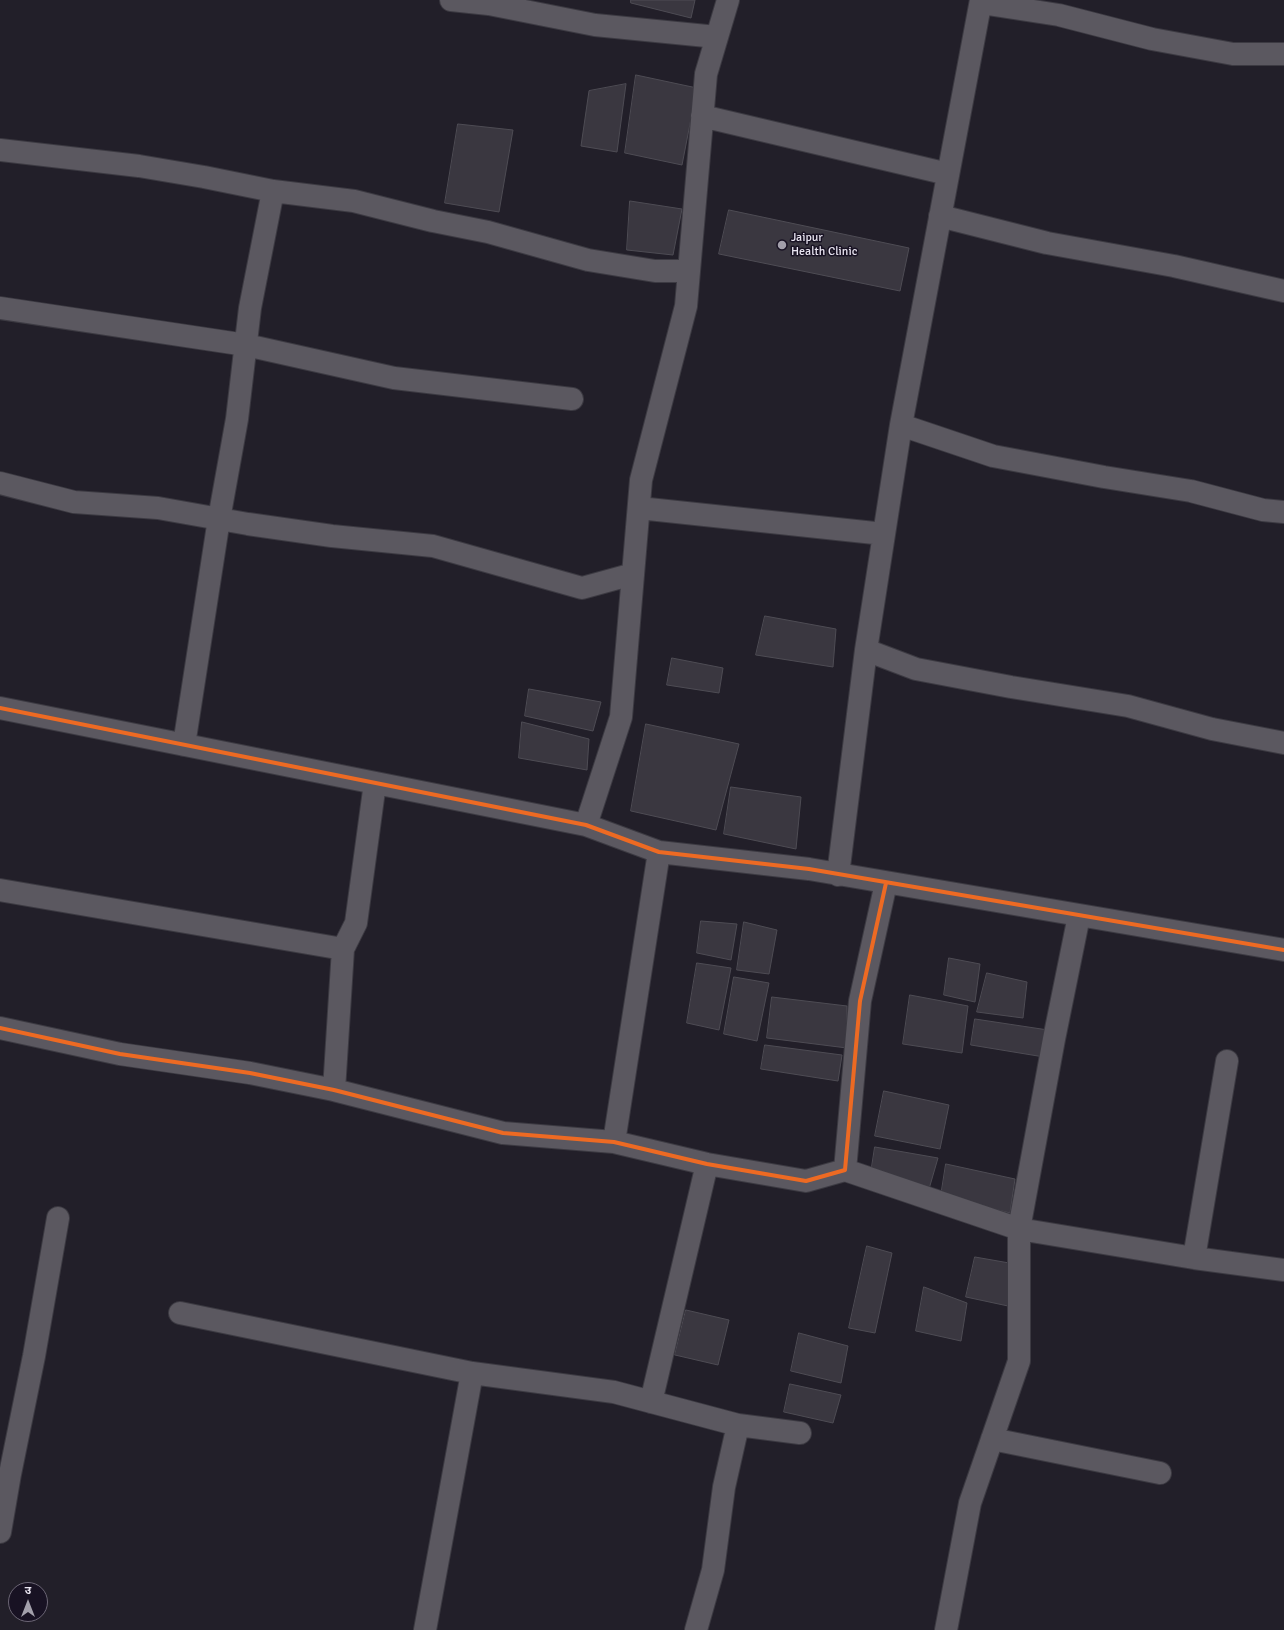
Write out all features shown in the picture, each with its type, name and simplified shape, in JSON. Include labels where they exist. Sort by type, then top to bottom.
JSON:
[{"type":"street","points":[[451,0],[489,4],[595,25],[717,37]]},
{"type":"street","points":[[586,825],[622,717],[641,480],[686,306],[706,74],[728,0]]},
{"type":"street","points":[[838,875],[866,650],[901,425],[981,2],[1059,15],[1152,38],[1233,54],[1284,54]]},
{"type":"street","points":[[702,116],[948,174]]},
{"type":"street","points":[[0,150],[139,166],[273,191],[354,201],[433,221],[488,232],[588,260],[655,271],[689,271]]},
{"type":"street","points":[[184,745],[219,519],[237,419],[250,308],[273,191]]},
{"type":"street","points":[[940,216],[1047,243],[1174,266],[1284,291]]},
{"type":"street","points":[[0,308],[246,345],[394,378],[572,399]]},
{"type":"street","points":[[901,425],[993,456],[1104,477],[1191,491],[1263,510],[1284,512]]},
{"type":"street","points":[[0,483],[74,502],[158,508],[332,536],[433,546],[582,588],[633,574]]},
{"type":"street","points":[[639,508],[884,534]]},
{"type":"street","points":[[866,650],[916,669],[1011,687],[1128,706],[1212,729],[1284,743]]},
{"type":"street","points":[[0,708],[586,825],[659,852],[809,869],[1284,950]]},
{"type":"street","points":[[334,1090],[343,949],[356,923],[375,783]]},
{"type":"street","points":[[614,1142],[659,852]]},
{"type":"street","points":[[845,1170],[860,1000],[886,883]]},
{"type":"street","points":[[0,890],[343,949]]},
{"type":"street","points":[[949,1629],[970,1503],[1019,1361],[1019,1229],[1054,1039],[1079,916]]},
{"type":"street","points":[[0,1028],[120,1054],[250,1073],[334,1090],[503,1133],[614,1142],[707,1164],[806,1181],[845,1170],[1019,1229],[1194,1258],[1284,1270]]},
{"type":"street","points":[[1194,1258],[1227,1061]]},
{"type":"street","points":[[651,1402],[707,1164]]},
{"type":"street","points":[[0,1532],[34,1356],[58,1218]]},
{"type":"street","points":[[180,1313],[472,1373],[614,1392],[738,1425],[800,1433]]},
{"type":"street","points":[[425,1630],[472,1373]]},
{"type":"street","points":[[696,1630],[713,1570],[724,1487],[738,1425]]},
{"type":"street","points":[[992,1438],[1160,1473]]},
{"type":"building","points":[[631,0],[695,0],[691,18],[631,3]]},
{"type":"building","points":[[636,75],[697,88],[682,165],[625,153]]},
{"type":"building","points":[[626,84],[617,152],[581,146],[589,91]]},
{"type":"building","points":[[458,124],[513,130],[499,212],[445,203]]},
{"type":"building","points":[[630,201],[682,209],[673,255],[627,250]]},
{"type":"building","points":[[729,210],[909,248],[900,291],[719,254]]},
{"type":"building","points":[[765,616],[836,629],[833,667],[756,655]]},
{"type":"building","points":[[672,658],[723,668],[719,693],[667,685]]},
{"type":"building","points":[[529,689],[601,702],[593,731],[525,716]]},
{"type":"building","points":[[522,722],[589,739],[587,770],[519,758]]},
{"type":"building","points":[[646,724],[739,744],[716,830],[631,811]]},
{"type":"building","points":[[731,787],[801,797],[796,849],[724,834]]},
{"type":"building","points":[[701,921],[737,924],[731,960],[697,953]]},
{"type":"building","points":[[744,922],[777,930],[769,974],[737,970]]},
{"type":"building","points":[[949,958],[980,964],[975,1002],[944,995]]},
{"type":"building","points":[[697,963],[731,968],[719,1030],[687,1023]]},
{"type":"building","points":[[987,973],[1027,982],[1023,1018],[977,1012]]},
{"type":"building","points":[[734,977],[769,983],[757,1041],[724,1034]]},
{"type":"building","points":[[910,995],[968,1006],[962,1053],[903,1044]]},
{"type":"building","points":[[772,997],[847,1006],[847,1048],[767,1038]]},
{"type":"building","points":[[975,1019],[1048,1030],[1044,1057],[971,1045]]},
{"type":"building","points":[[765,1045],[842,1055],[838,1081],[761,1069]]},
{"type":"building","points":[[884,1091],[949,1105],[940,1149],[875,1136]]},
{"type":"building","points":[[875,1147],[938,1158],[929,1189],[871,1173]]},
{"type":"building","points":[[946,1164],[1015,1179],[1010,1213],[941,1196]]},
{"type":"building","points":[[867,1246],[892,1253],[875,1333],[849,1328]]},
{"type":"building","points":[[975,1257],[1015,1264],[1008,1306],[966,1297]]},
{"type":"building","points":[[924,1287],[967,1303],[961,1341],[916,1331]]},
{"type":"building","points":[[686,1310],[729,1320],[718,1365],[675,1355]]},
{"type":"building","points":[[799,1333],[848,1346],[841,1383],[791,1371]]},
{"type":"building","points":[[790,1384],[841,1395],[833,1423],[784,1412]]},
{"type":"cycle path","points":[[0,708],[586,825],[659,852],[809,869],[1284,950]]},
{"type":"cycle path","points":[[0,1028],[120,1054],[250,1073],[334,1090],[503,1133],[614,1142],[707,1164],[806,1181],[845,1170],[860,1001],[886,883]]},
{"type":"place","name":"Jaipur Health Clinic","points":[[782,245]]}]
